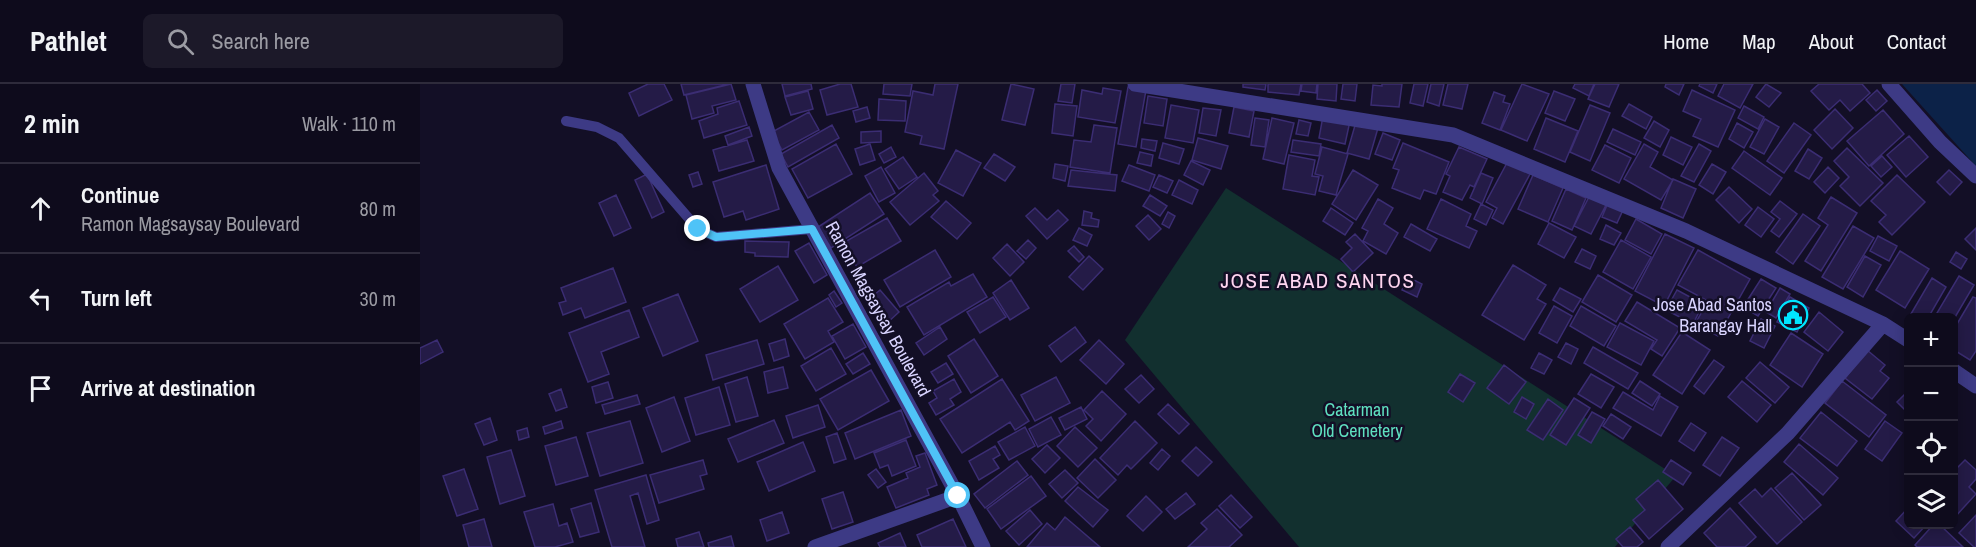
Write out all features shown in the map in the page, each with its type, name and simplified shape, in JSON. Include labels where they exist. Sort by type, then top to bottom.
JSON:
[{"type":"street","name":"Ramon Magsaysay Boulevard","points":[[753,84],[779,168],[958,496],[982,547]]},
{"type":"street","points":[[1136,84],[1453,135],[1686,231],[1883,324],[1904,337]]},
{"type":"street","points":[[1889,84],[1940,142],[1976,176]]},
{"type":"street","points":[[1668,547],[1788,433],[1883,324]]},
{"type":"street","points":[[1958,374],[1976,386]]},
{"type":"street","points":[[815,547],[958,496]]},
{"type":"lane","points":[[566,121],[597,127],[619,138],[698,229],[716,237],[812,229]]},
{"type":"green space","name":"Catarman Old Cemetery","points":[[1226,188],[1676,476],[1615,547],[1299,547],[1125,340]]},
{"type":"water","points":[[1902,84],[1976,84],[1976,166]]},
{"type":"building","points":[[648,84],[664,84],[672,100],[639,116],[629,93]]},
{"type":"building","points":[[681,84],[729,84],[684,95]]},
{"type":"building","points":[[731,84],[736,100],[712,106],[714,113],[692,119],[686,95]]},
{"type":"building","points":[[782,84],[811,84],[812,89],[785,96]]},
{"type":"building","points":[[840,84],[851,84],[858,107],[827,115],[820,90]]},
{"type":"building","points":[[884,84],[912,84],[910,96],[883,94]]},
{"type":"building","points":[[935,84],[958,84],[944,149],[920,144],[922,136],[905,132],[913,91],[933,95]]},
{"type":"building","points":[[1011,84],[1034,89],[1025,125],[1002,120]]},
{"type":"building","points":[[1061,84],[1075,84],[1072,103],[1058,101]]},
{"type":"building","points":[[1243,84],[1266,84],[1265,90],[1243,87]]},
{"type":"building","points":[[1268,84],[1301,84],[1299,95],[1268,92]]},
{"type":"building","points":[[1302,84],[1317,84],[1316,93],[1301,91]]},
{"type":"building","points":[[1318,84],[1337,84],[1336,101],[1317,99]]},
{"type":"building","points":[[1343,84],[1357,84],[1355,101],[1341,99]]},
{"type":"building","points":[[1382,84],[1402,84],[1399,107],[1371,105],[1373,85],[1382,86]]},
{"type":"building","points":[[1414,84],[1428,84],[1423,106],[1410,103]]},
{"type":"building","points":[[1431,84],[1444,84],[1439,106],[1427,102]]},
{"type":"building","points":[[1448,84],[1468,84],[1462,109],[1443,105]]},
{"type":"building","points":[[1522,84],[1549,94],[1527,141],[1501,130]]},
{"type":"building","points":[[1575,84],[1594,84],[1589,96],[1573,88]]},
{"type":"building","points":[[1595,84],[1619,84],[1609,107],[1588,99]]},
{"type":"building","points":[[1666,84],[1684,84],[1679,95],[1665,87]]},
{"type":"building","points":[[1700,84],[1717,84],[1713,93],[1699,86]]},
{"type":"building","points":[[1724,84],[1753,84],[1740,108],[1718,96]]},
{"type":"building","points":[[1766,84],[1781,93],[1769,107],[1756,97]]},
{"type":"building","points":[[1819,84],[1862,84],[1870,93],[1850,111],[1840,100],[1829,110],[1811,91]]},
{"type":"building","points":[[1128,87],[1146,90],[1136,147],[1118,144]]},
{"type":"building","points":[[1103,88],[1121,91],[1115,123],[1078,117],[1082,90],[1102,94]]},
{"type":"building","points":[[1692,90],[1735,110],[1718,147],[1693,136],[1701,119],[1683,111]]},
{"type":"building","points":[[1877,90],[1887,101],[1876,111],[1866,100]]},
{"type":"building","points":[[808,91],[813,109],[791,115],[785,97]]},
{"type":"building","points":[[1554,91],[1575,99],[1565,121],[1545,113]]},
{"type":"building","points":[[1494,92],[1505,96],[1503,102],[1510,104],[1500,130],[1482,123]]},
{"type":"building","points":[[1148,96],[1167,99],[1163,126],[1144,123]]},
{"type":"building","points":[[879,99],[906,101],[905,121],[878,120]]},
{"type":"building","points":[[739,101],[747,125],[704,138],[699,121],[718,114],[717,108]]},
{"type":"building","points":[[1055,104],[1077,106],[1073,136],[1052,133]]},
{"type":"building","points":[[1629,104],[1652,117],[1646,129],[1622,116]]},
{"type":"building","points":[[1171,105],[1199,110],[1193,143],[1165,138]]},
{"type":"building","points":[[1590,105],[1610,113],[1590,161],[1570,152]]},
{"type":"building","points":[[1744,106],[1764,117],[1758,129],[1738,118]]},
{"type":"building","points":[[867,107],[870,118],[856,122],[853,111]]},
{"type":"building","points":[[1234,107],[1254,111],[1249,137],[1229,133]]},
{"type":"building","points":[[1203,108],[1221,110],[1216,136],[1199,133]]},
{"type":"building","points":[[1835,109],[1853,128],[1832,149],[1814,130]]},
{"type":"building","points":[[1883,110],[1904,134],[1869,166],[1847,141]]},
{"type":"building","points":[[809,112],[819,130],[782,150],[772,132]]},
{"type":"building","points":[[1323,116],[1350,121],[1345,144],[1319,138]]},
{"type":"building","points":[[1255,118],[1269,120],[1265,147],[1251,145]]},
{"type":"building","points":[[1272,118],[1294,123],[1284,164],[1263,159]]},
{"type":"building","points":[[1546,118],[1578,131],[1565,162],[1534,149]]},
{"type":"building","points":[[1765,119],[1779,127],[1764,154],[1750,147]]},
{"type":"building","points":[[1299,120],[1311,123],[1308,136],[1296,134]]},
{"type":"building","points":[[1654,121],[1669,130],[1660,147],[1644,138]]},
{"type":"building","points":[[1356,122],[1378,128],[1369,159],[1347,153]]},
{"type":"building","points":[[1737,123],[1753,132],[1744,148],[1729,139]]},
{"type":"building","points":[[1794,123],[1811,135],[1784,173],[1767,161]]},
{"type":"building","points":[[832,125],[839,138],[788,167],[781,154]]},
{"type":"building","points":[[1094,125],[1117,128],[1110,173],[1070,167],[1074,140],[1091,142]]},
{"type":"building","points":[[749,127],[752,136],[728,145],[725,136]]},
{"type":"building","points":[[1613,129],[1641,142],[1635,155],[1607,142]]},
{"type":"building","points":[[881,131],[881,142],[861,143],[861,132]]},
{"type":"building","points":[[1383,133],[1400,140],[1392,160],[1375,154]]},
{"type":"building","points":[[1909,136],[1928,157],[1906,177],[1887,155]]},
{"type":"building","points":[[1671,137],[1692,147],[1683,165],[1663,155]]},
{"type":"building","points":[[1198,138],[1228,146],[1221,169],[1192,160]]},
{"type":"building","points":[[1142,139],[1157,141],[1155,151],[1141,148]]},
{"type":"building","points":[[747,140],[754,161],[719,171],[713,150]]},
{"type":"building","points":[[1293,140],[1321,144],[1319,156],[1291,152]]},
{"type":"building","points":[[1163,143],[1184,149],[1179,164],[1159,158]]},
{"type":"building","points":[[1403,143],[1449,162],[1436,194],[1424,190],[1420,199],[1392,188],[1399,170],[1393,168]]},
{"type":"building","points":[[836,144],[852,174],[808,198],[792,169]]},
{"type":"building","points":[[870,144],[875,160],[860,165],[855,149]]},
{"type":"building","points":[[1644,144],[1658,152],[1650,167],[1673,180],[1661,200],[1624,179]]},
{"type":"building","points":[[1699,144],[1711,151],[1694,182],[1681,176]]},
{"type":"building","points":[[1605,145],[1631,158],[1619,183],[1592,170]]},
{"type":"building","points":[[891,147],[896,157],[884,163],[879,154]]},
{"type":"building","points":[[1322,147],[1348,154],[1336,195],[1319,191],[1323,176],[1315,174]]},
{"type":"building","points":[[1459,147],[1487,159],[1474,187],[1470,185],[1462,200],[1443,192],[1450,176],[1446,174]]},
{"type":"building","points":[[1847,148],[1883,183],[1860,206],[1840,186],[1849,177],[1834,161]]},
{"type":"building","points":[[1808,149],[1822,158],[1809,179],[1795,171]]},
{"type":"building","points":[[956,150],[981,163],[963,196],[938,183]]},
{"type":"building","points":[[1744,151],[1782,178],[1770,195],[1732,168]]},
{"type":"building","points":[[1140,152],[1153,155],[1151,166],[1137,163]]},
{"type":"building","points":[[994,154],[1015,167],[1005,181],[984,168]]},
{"type":"building","points":[[1289,155],[1315,160],[1312,176],[1319,177],[1315,195],[1283,189]]},
{"type":"building","points":[[1882,156],[1892,167],[1881,177],[1871,166]]},
{"type":"building","points":[[903,157],[917,177],[899,189],[885,169]]},
{"type":"building","points":[[1191,161],[1210,170],[1203,185],[1184,175]]},
{"type":"building","points":[[1508,161],[1530,174],[1503,224],[1492,218],[1497,208],[1486,202]]},
{"type":"building","points":[[1055,164],[1068,166],[1065,181],[1053,178]]},
{"type":"building","points":[[1712,164],[1726,172],[1713,194],[1699,185]]},
{"type":"building","points":[[766,165],[779,209],[746,220],[743,211],[724,217],[713,182]]},
{"type":"building","points":[[1129,165],[1155,175],[1149,191],[1122,181]]},
{"type":"building","points":[[881,167],[895,193],[879,202],[865,176]]},
{"type":"building","points":[[1828,167],[1839,178],[1825,193],[1814,182]]},
{"type":"building","points":[[1071,170],[1117,175],[1115,191],[1068,186]]},
{"type":"building","points":[[1353,170],[1378,185],[1356,220],[1332,204]]},
{"type":"building","points":[[1949,170],[1962,182],[1950,195],[1937,182]]},
{"type":"building","points":[[698,172],[702,184],[693,187],[689,175]]},
{"type":"building","points":[[924,173],[938,191],[933,195],[939,201],[910,225],[890,202]]},
{"type":"building","points":[[1481,173],[1493,178],[1482,204],[1470,198]]},
{"type":"building","points":[[647,174],[664,212],[652,218],[635,180]]},
{"type":"building","points":[[1159,175],[1173,181],[1167,193],[1153,187]]},
{"type":"building","points":[[1533,175],[1563,188],[1548,222],[1518,209]]},
{"type":"building","points":[[1897,175],[1925,202],[1892,235],[1879,222],[1886,215],[1871,201]]},
{"type":"building","points":[[1673,179],[1696,189],[1683,218],[1661,208]]},
{"type":"building","points":[[1179,180],[1198,190],[1192,204],[1172,195]]},
{"type":"building","points":[[1729,187],[1752,209],[1739,223],[1716,200]]},
{"type":"building","points":[[1566,189],[1586,198],[1572,230],[1552,221]]},
{"type":"building","points":[[870,193],[884,214],[831,248],[818,227]]},
{"type":"building","points":[[616,195],[631,228],[614,236],[599,203]]},
{"type":"building","points":[[1150,195],[1167,206],[1160,216],[1143,206]]},
{"type":"building","points":[[1589,197],[1606,205],[1591,234],[1574,226]]},
{"type":"building","points":[[1831,197],[1857,213],[1821,271],[1805,261],[1828,225],[1818,218]]},
{"type":"building","points":[[1378,199],[1393,208],[1384,224],[1398,233],[1386,254],[1363,241],[1368,231],[1362,228]]},
{"type":"building","points":[[1441,199],[1471,214],[1466,226],[1477,231],[1469,248],[1427,229]]},
{"type":"building","points":[[946,201],[971,223],[957,239],[931,217]]},
{"type":"building","points":[[1780,201],[1797,214],[1779,237],[1771,231],[1780,219],[1771,212]]},
{"type":"building","points":[[1608,203],[1623,210],[1617,223],[1602,217]]},
{"type":"building","points":[[1481,204],[1493,210],[1486,225],[1474,219]]},
{"type":"building","points":[[1758,207],[1774,219],[1761,237],[1745,225]]},
{"type":"building","points":[[1035,208],[1047,220],[1058,210],[1068,220],[1047,239],[1026,216]]},
{"type":"building","points":[[1331,208],[1353,223],[1345,235],[1323,221]]},
{"type":"building","points":[[1084,211],[1092,213],[1091,218],[1099,220],[1098,227],[1082,225]]},
{"type":"building","points":[[1168,212],[1175,216],[1169,228],[1162,224]]},
{"type":"building","points":[[1803,214],[1820,226],[1793,264],[1776,252]]},
{"type":"building","points":[[1148,215],[1161,229],[1149,240],[1136,226]]},
{"type":"building","points":[[887,218],[901,241],[857,267],[843,243]]},
{"type":"building","points":[[1636,219],[1662,234],[1651,254],[1625,240]]},
{"type":"building","points":[[1549,223],[1576,237],[1564,258],[1538,244]]},
{"type":"building","points":[[1411,224],[1437,239],[1430,251],[1404,237]]},
{"type":"building","points":[[1606,225],[1621,233],[1614,245],[1600,239]]},
{"type":"building","points":[[1853,226],[1874,238],[1843,289],[1822,277]]},
{"type":"building","points":[[1079,228],[1092,235],[1087,246],[1073,240]]},
{"type":"building","points":[[1976,228],[1976,250],[1965,239]]},
{"type":"building","points":[[1355,234],[1373,253],[1353,272],[1341,259],[1352,248],[1346,242]]},
{"type":"building","points":[[1665,234],[1694,248],[1664,306],[1635,291]]},
{"type":"building","points":[[1878,236],[1897,246],[1889,261],[1870,251]]},
{"type":"building","points":[[1028,240],[1036,248],[1026,259],[1017,251]]},
{"type":"building","points":[[1621,240],[1651,257],[1633,289],[1603,272]]},
{"type":"building","points":[[745,241],[789,242],[788,257],[755,256],[755,253],[745,252]]},
{"type":"building","points":[[809,243],[827,275],[814,283],[795,251]]},
{"type":"building","points":[[1007,244],[1024,262],[1010,276],[993,258]]},
{"type":"building","points":[[1074,246],[1084,257],[1079,262],[1068,251]]},
{"type":"building","points":[[1582,249],[1596,256],[1590,269],[1575,262]]},
{"type":"building","points":[[935,250],[951,277],[900,307],[884,280]]},
{"type":"building","points":[[1698,250],[1750,279],[1718,336],[1695,324],[1708,301],[1678,285]]},
{"type":"building","points":[[1900,251],[1929,269],[1905,308],[1876,290]]},
{"type":"building","points":[[1956,252],[1967,259],[1961,269],[1950,262]]},
{"type":"building","points":[[1089,256],[1103,269],[1083,290],[1069,277]]},
{"type":"building","points":[[1865,256],[1881,265],[1863,297],[1847,287]]},
{"type":"building","points":[[1513,265],[1546,285],[1537,299],[1546,304],[1524,340],[1482,315]]},
{"type":"building","points":[[778,266],[798,300],[760,322],[740,289]]},
{"type":"building","points":[[613,268],[626,302],[585,318],[581,308],[563,315],[559,303],[566,301],[561,288]]},
{"type":"building","points":[[973,274],[987,297],[924,335],[907,307],[949,282],[951,286]]},
{"type":"building","points":[[1598,275],[1632,295],[1616,322],[1582,302]]},
{"type":"building","points":[[1959,276],[1974,285],[1958,313],[1937,313]]},
{"type":"building","points":[[1408,277],[1422,284],[1417,297],[1402,290]]},
{"type":"building","points":[[1932,278],[1946,287],[1931,313],[1912,313]]},
{"type":"building","points":[[1761,279],[1776,288],[1758,316],[1743,307]]},
{"type":"building","points":[[1011,280],[1029,308],[1010,320],[993,293]]},
{"type":"building","points":[[1560,288],[1581,299],[1573,312],[1553,300]]},
{"type":"building","points":[[1780,288],[1790,294],[1776,318],[1766,312]]},
{"type":"building","points":[[880,290],[899,312],[887,323],[867,301]]},
{"type":"building","points":[[1677,290],[1703,304],[1693,324],[1666,310]]},
{"type":"building","points":[[834,291],[842,303],[836,307],[829,295]]},
{"type":"building","points":[[678,294],[698,341],[663,356],[643,308]]},
{"type":"building","points":[[993,297],[1006,317],[980,333],[967,312]]},
{"type":"building","name":"Jose Abad Santos Barangay Hall","points":[[1790,297],[1809,308],[1797,332],[1777,322]]},
{"type":"building","points":[[1973,297],[1976,298],[1976,351],[1970,360],[1958,352],[1958,322]]},
{"type":"building","points":[[828,298],[843,322],[828,331],[834,342],[805,359],[784,324]]},
{"type":"building","points":[[1637,302],[1680,328],[1662,356],[1651,349],[1657,340],[1625,321]]},
{"type":"building","points":[[1554,306],[1572,316],[1557,343],[1539,333]]},
{"type":"building","points":[[1581,306],[1616,326],[1604,346],[1570,326]]},
{"type":"building","points":[[629,310],[639,337],[601,352],[609,374],[588,382],[569,333]]},
{"type":"building","points":[[1819,312],[1843,332],[1828,351],[1804,332]]},
{"type":"building","points":[[1761,319],[1775,326],[1764,348],[1750,341]]},
{"type":"building","points":[[1620,323],[1654,341],[1641,365],[1607,347]]},
{"type":"building","points":[[853,324],[866,347],[845,359],[832,336]]},
{"type":"building","points":[[940,327],[947,339],[924,355],[916,343]]},
{"type":"building","points":[[1075,327],[1086,342],[1061,362],[1049,346]]},
{"type":"building","points":[[1682,332],[1710,350],[1682,394],[1653,375]]},
{"type":"building","points":[[1791,333],[1823,354],[1802,387],[1770,365]]},
{"type":"building","points":[[785,339],[789,356],[774,361],[769,344]]},
{"type":"building","points":[[974,339],[998,376],[971,393],[948,356]]},
{"type":"building","points":[[437,340],[443,352],[420,364],[420,348]]},
{"type":"building","points":[[757,340],[764,364],[713,380],[706,355]]},
{"type":"building","points":[[1099,340],[1124,364],[1106,384],[1080,360]]},
{"type":"building","points":[[1566,343],[1578,349],[1571,364],[1558,357]]},
{"type":"building","points":[[1593,347],[1638,373],[1628,389],[1584,363]]},
{"type":"building","points":[[831,348],[846,374],[816,391],[801,366]]},
{"type":"building","points":[[1867,350],[1885,365],[1880,371],[1889,378],[1872,399],[1845,378]]},
{"type":"building","points":[[863,353],[870,364],[853,374],[846,364]]},
{"type":"building","points":[[1539,353],[1552,360],[1544,374],[1531,368]]},
{"type":"building","points":[[1714,360],[1724,367],[1704,394],[1694,386]]},
{"type":"building","points":[[1760,362],[1789,387],[1775,403],[1746,378]]},
{"type":"building","points":[[946,363],[953,374],[938,383],[931,372]]},
{"type":"building","points":[[1504,365],[1526,382],[1509,404],[1487,388]]},
{"type":"building","points":[[783,367],[788,388],[768,393],[764,372]]},
{"type":"building","points":[[871,370],[889,401],[838,430],[820,399]]},
{"type":"building","points":[[1460,374],[1475,383],[1463,402],[1448,392]]},
{"type":"building","points":[[1591,374],[1614,387],[1601,408],[1578,394]]},
{"type":"building","points":[[1141,375],[1154,389],[1139,403],[1125,389]]},
{"type":"building","points":[[747,377],[758,416],[736,422],[725,384]]},
{"type":"building","points":[[1056,377],[1070,403],[1035,421],[1021,395]]},
{"type":"building","points":[[954,379],[961,392],[950,399],[954,405],[936,415],[929,403],[937,398],[933,391]]},
{"type":"building","points":[[1002,379],[1029,421],[1015,430],[1010,422],[962,453],[940,419]]},
{"type":"building","points":[[1640,381],[1660,394],[1652,406],[1632,393]]},
{"type":"building","points":[[1742,381],[1771,405],[1757,422],[1728,397]]},
{"type":"building","points":[[1842,381],[1886,415],[1869,437],[1825,403]]},
{"type":"building","points":[[608,382],[613,398],[596,403],[592,387]]},
{"type":"building","points":[[719,387],[730,425],[696,435],[685,398]]},
{"type":"building","points":[[561,389],[567,407],[556,411],[549,394]]},
{"type":"building","points":[[1102,391],[1126,414],[1101,441],[1086,426],[1093,419],[1084,410]]},
{"type":"building","points":[[1623,392],[1653,410],[1660,396],[1678,407],[1661,436],[1613,408]]},
{"type":"building","points":[[637,395],[640,404],[605,414],[602,405]]},
{"type":"building","points":[[1904,395],[1904,409],[1897,402]]},
{"type":"building","points":[[674,397],[690,441],[662,452],[646,408]]},
{"type":"building","points":[[1522,397],[1534,404],[1526,419],[1514,412]]},
{"type":"building","points":[[1574,398],[1590,408],[1566,445],[1550,435]]},
{"type":"building","points":[[1548,399],[1563,410],[1543,440],[1527,430]]},
{"type":"building","points":[[1168,404],[1189,424],[1179,434],[1158,414]]},
{"type":"building","points":[[818,405],[825,427],[793,438],[786,416]]},
{"type":"building","points":[[1081,407],[1087,419],[1065,430],[1059,418]]},
{"type":"building","points":[[901,410],[911,436],[855,459],[845,433]]},
{"type":"building","points":[[1592,412],[1605,419],[1591,443],[1578,435]]},
{"type":"building","points":[[1821,412],[1857,441],[1837,466],[1800,438]]},
{"type":"building","points":[[1611,414],[1631,427],[1623,439],[1603,426]]},
{"type":"building","points":[[1051,417],[1061,435],[1038,447],[1029,429]]},
{"type":"building","points":[[490,418],[497,440],[484,445],[475,424]]},
{"type":"building","points":[[774,420],[784,443],[738,462],[728,439]]},
{"type":"building","points":[[561,421],[563,428],[545,434],[543,427]]},
{"type":"building","points":[[630,421],[643,463],[600,476],[587,433]]},
{"type":"building","points":[[1135,421],[1157,443],[1131,469],[1127,465],[1118,475],[1100,458]]},
{"type":"building","points":[[1885,421],[1902,433],[1882,461],[1865,449]]},
{"type":"building","points":[[1691,423],[1706,433],[1694,451],[1679,441]]},
{"type":"building","points":[[1025,427],[1035,446],[1009,460],[998,442]]},
{"type":"building","points":[[1075,427],[1097,448],[1078,467],[1057,446]]},
{"type":"building","points":[[527,428],[529,437],[519,440],[517,431]]},
{"type":"building","points":[[837,433],[846,459],[834,463],[826,437]]},
{"type":"building","points":[[576,437],[588,476],[556,485],[545,446]]},
{"type":"building","points":[[1722,437],[1739,448],[1720,476],[1703,465]]},
{"type":"building","points":[[906,440],[916,466],[892,476],[888,465],[880,468],[874,453]]},
{"type":"building","points":[[803,442],[815,471],[769,491],[757,462]]},
{"type":"building","points":[[1799,444],[1838,478],[1823,495],[1784,462]]},
{"type":"building","points":[[1047,445],[1060,458],[1045,473],[1032,459]]},
{"type":"building","points":[[995,446],[1000,455],[993,459],[999,468],[979,480],[969,461]]},
{"type":"building","points":[[1196,447],[1212,462],[1198,476],[1182,461]]},
{"type":"building","points":[[1162,449],[1170,456],[1158,470],[1150,463]]},
{"type":"building","points":[[511,450],[525,496],[500,504],[487,457]]},
{"type":"building","points":[[925,453],[937,485],[927,489],[929,495],[896,508],[887,487],[908,478],[906,473],[920,467],[916,456]]},
{"type":"building","points":[[1095,459],[1116,480],[1098,498],[1077,478]]},
{"type":"building","points":[[703,460],[707,474],[700,476],[704,489],[659,503],[650,475]]},
{"type":"building","points":[[1671,460],[1691,473],[1683,485],[1663,472]]},
{"type":"building","points":[[1965,460],[1976,470],[1976,479],[1969,487],[1976,494],[1958,514],[1958,475],[1958,467]]},
{"type":"building","points":[[1017,461],[1028,475],[985,508],[974,494]]},
{"type":"building","points":[[464,469],[478,509],[457,516],[443,476]]},
{"type":"building","points":[[876,469],[886,482],[878,488],[868,475]]},
{"type":"building","points":[[1065,470],[1078,483],[1062,498],[1049,484]]},
{"type":"building","points":[[1792,473],[1821,505],[1804,520],[1775,488]]},
{"type":"building","points":[[646,475],[659,520],[647,524],[638,493],[630,496],[645,547],[612,547],[595,490]]},
{"type":"building","points":[[1031,476],[1046,496],[1001,529],[987,509]]},
{"type":"building","points":[[1658,480],[1683,509],[1649,539],[1633,520],[1645,510],[1636,499]]},
{"type":"building","points":[[1078,487],[1108,510],[1093,527],[1065,501]]},
{"type":"building","points":[[1771,488],[1802,522],[1777,544],[1739,503],[1755,489],[1762,497]]},
{"type":"building","points":[[843,492],[853,522],[832,529],[822,499]]},
{"type":"building","points":[[1186,493],[1195,504],[1175,519],[1166,509]]},
{"type":"building","points":[[1231,495],[1252,517],[1240,528],[1219,506]]},
{"type":"building","points":[[1146,496],[1162,512],[1143,531],[1127,516]]},
{"type":"building","points":[[591,503],[599,532],[580,537],[571,509]]},
{"type":"building","points":[[553,504],[559,526],[567,523],[573,542],[555,547],[535,547],[524,512]]},
{"type":"building","points":[[1730,508],[1756,537],[1745,547],[1717,547],[1704,533]]},
{"type":"building","points":[[1217,509],[1242,535],[1229,547],[1188,547],[1207,529],[1201,523]]},
{"type":"building","points":[[1030,510],[1042,524],[1019,545],[1006,531]]},
{"type":"building","points":[[782,512],[789,533],[767,541],[760,520]]},
{"type":"building","points":[[1904,512],[1904,529],[1896,521]]},
{"type":"building","points":[[1976,515],[1976,547],[1974,547],[1959,533]]},
{"type":"building","points":[[1065,517],[1100,547],[1027,547],[1047,523],[1055,530]]},
{"type":"building","points":[[484,519],[492,547],[469,547],[463,525]]},
{"type":"building","points":[[953,519],[966,547],[922,547],[917,535]]},
{"type":"building","points":[[1630,527],[1643,542],[1637,547],[1623,547],[1616,539]]},
{"type":"building","points":[[1904,529],[1922,529],[1914,538]]},
{"type":"building","points":[[1929,529],[1944,529],[1963,547],[1917,547],[1915,545]]},
{"type":"building","points":[[699,532],[704,547],[678,547],[676,539]]},
{"type":"building","points":[[900,533],[906,547],[880,547],[878,543]]},
{"type":"building","points":[[731,536],[734,547],[709,547],[708,543]]},
{"type":"place","name":"Jose Abad Santos Barangay Hall","points":[[1793,315]]},
{"type":"district","name":"JOSE ABAD SANTOS","points":[[1318,281]]},
{"type":"route","points":[[698,229],[716,237],[812,229],[958,496]]}]
